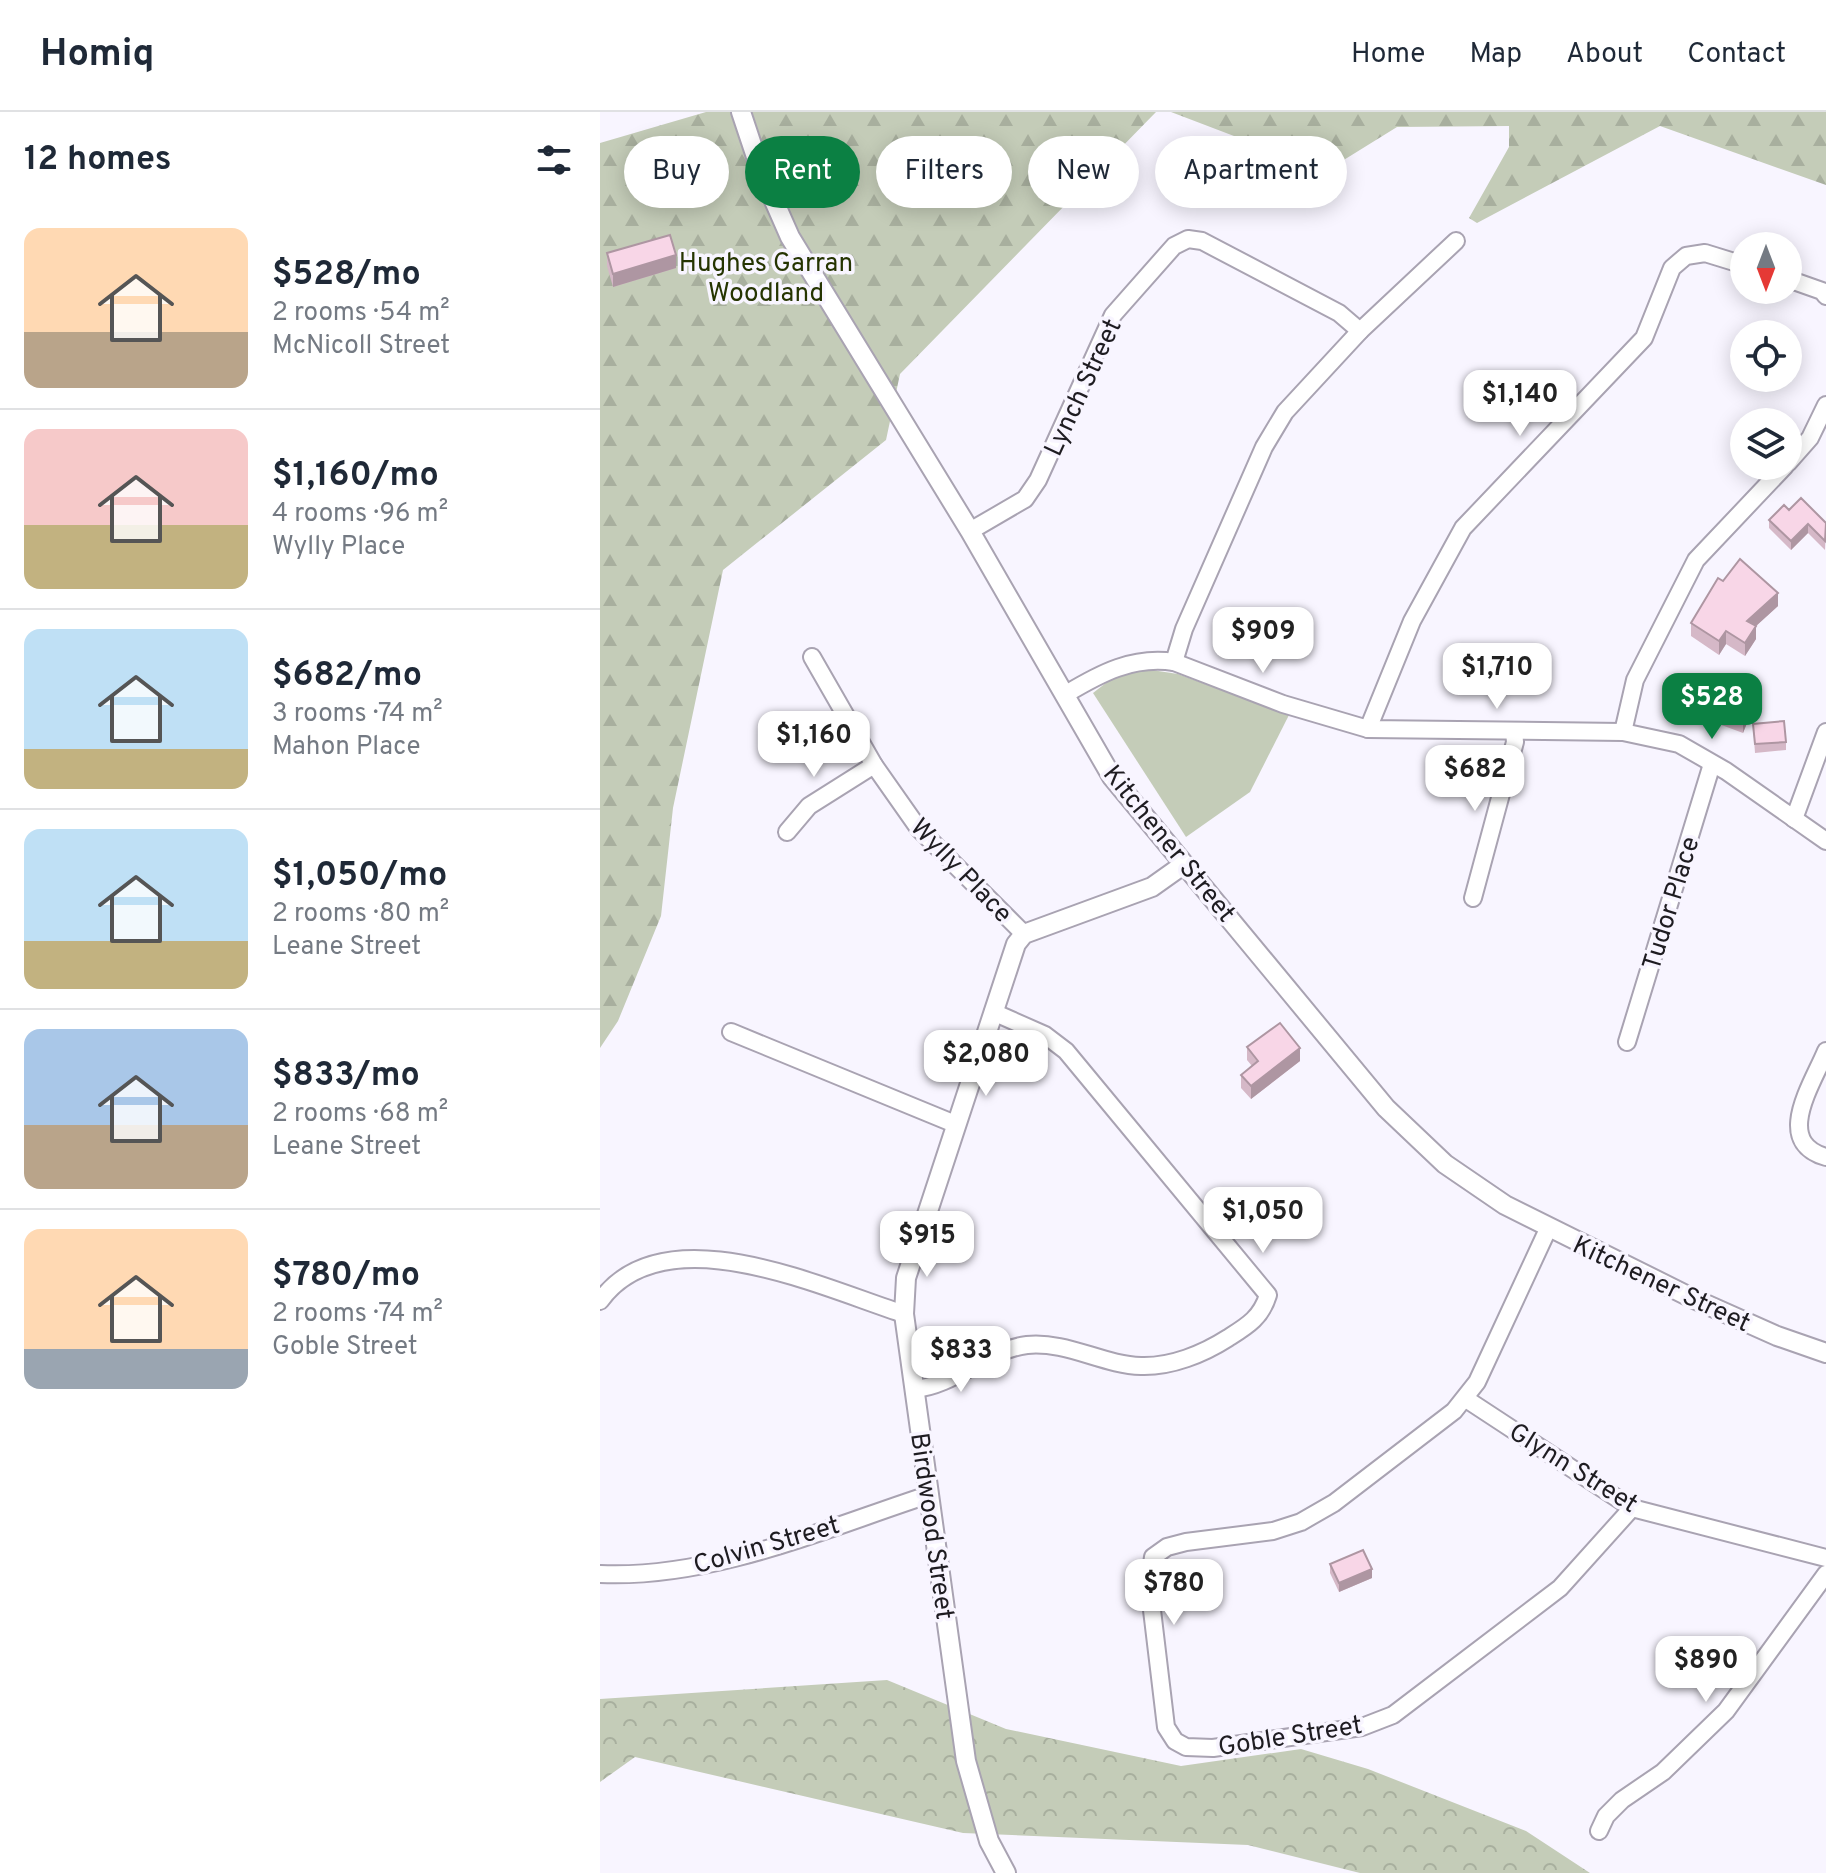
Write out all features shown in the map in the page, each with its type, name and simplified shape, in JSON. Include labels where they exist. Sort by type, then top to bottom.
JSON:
[{"type":"street","name":"Kitchener Street","points":[[741,112],[760,169],[790,237],[970,531],[1112,777],[1386,1108],[1425,1147],[1466,1180],[1548,1229],[1756,1327],[1826,1353]]},
{"type":"street","name":"Lynch Street","points":[[970,531],[1025,499],[1038,480],[1113,315],[1174,246],[1188,239],[1202,241],[1339,313],[1360,331]]},
{"type":"street","points":[[1174,662],[1184,629],[1264,447],[1285,412],[1360,331],[1456,241]]},
{"type":"street","points":[[1368,729],[1412,621],[1463,528],[1644,338],[1672,268],[1686,256],[1705,253],[1730,261]]},
{"type":"street","points":[[1802,284],[1822,291],[1826,296]]},
{"type":"street","points":[[1802,447],[1826,405]]},
{"type":"street","points":[[1623,732],[1635,680],[1696,560],[1773,480]]},
{"type":"street","name":"Wylly Place","points":[[812,657],[874,765],[937,848],[1024,934]]},
{"type":"street","points":[[1066,694],[1133,661],[1174,662],[1283,704],[1368,729],[1623,732],[1679,744],[1826,841]]},
{"type":"street","points":[[1473,898],[1515,742],[1514,731]]},
{"type":"street","points":[[1794,819],[1826,732]]},
{"type":"street","name":"Tudor Place","points":[[1627,1042],[1712,764]]},
{"type":"street","points":[[787,832],[809,806],[874,765]]},
{"type":"street","points":[[1024,934],[1152,887],[1183,865]]},
{"type":"street","name":"Birdwood Street","points":[[1006,1873],[989,1841],[966,1761],[904,1314],[906,1278],[1016,944],[1024,934]]},
{"type":"street","points":[[914,1389],[927,1388],[996,1354],[1026,1345],[1055,1345],[1139,1366],[1165,1364],[1219,1344],[1247,1326],[1261,1314],[1268,1295],[1066,1051],[1045,1035],[993,1012]]},
{"type":"street","points":[[731,1032],[955,1124]]},
{"type":"street","points":[[1826,1051],[1796,1125],[1801,1143],[1813,1153],[1826,1157]]},
{"type":"street","name":"Goble Street","points":[[1548,1229],[1466,1399],[1334,1503],[1301,1522],[1273,1531],[1186,1542],[1167,1547],[1153,1557],[1149,1585],[1166,1727],[1175,1741],[1192,1749],[1213,1748],[1362,1727],[1393,1715],[1560,1588],[1632,1508]]},
{"type":"street","points":[[600,1301],[609,1288],[634,1271],[663,1260],[697,1259],[731,1262],[806,1281],[904,1314]]},
{"type":"street","name":"Glynn Street","points":[[1466,1399],[1632,1508],[1826,1558]]},
{"type":"street","name":"Colvin Street","points":[[600,1574],[676,1569],[731,1557],[928,1495]]},
{"type":"street","points":[[1599,1831],[1606,1816],[1622,1800],[1663,1772],[1726,1711],[1826,1574]]},
{"type":"green space","name":"Hughes Garran Woodland","points":[[706,112],[1156,112],[1133,136],[1028,136],[1028,208],[1062,208],[900,374],[886,440],[723,570],[673,808],[661,916],[618,1021],[600,1048],[600,143]]},
{"type":"green space","points":[[1171,112],[1826,112],[1826,185],[1660,126],[1477,223],[1469,218],[1509,147],[1509,126],[1397,127],[1347,158],[1347,136],[1234,136]]},
{"type":"green space","points":[[1145,669],[1178,674],[1289,715],[1250,792],[1186,837],[1093,693],[1111,679]]},
{"type":"green space","points":[[887,1680],[1006,1729],[1181,1766],[1301,1749],[1368,1769],[1526,1831],[1590,1873],[1360,1873],[1248,1845],[963,1833],[635,1757],[600,1782],[600,1699]]},
{"type":"building","points":[[670,235],[676,255],[613,274],[607,253]]},
{"type":"building","points":[[1801,498],[1826,523],[1825,541],[1808,524],[1791,541],[1769,520],[1784,505],[1789,510]]},
{"type":"building","points":[[1740,559],[1778,593],[1747,621],[1756,626],[1745,643],[1726,631],[1719,641],[1691,623],[1718,578],[1723,581]]},
{"type":"building","points":[[1722,678],[1735,684],[1729,695],[1751,704],[1743,724],[1708,712]]},
{"type":"building","points":[[1784,721],[1786,742],[1755,744],[1753,724]]},
{"type":"building","points":[[1280,1023],[1300,1048],[1251,1086],[1241,1075],[1258,1061],[1247,1047]]},
{"type":"building","points":[[1363,1550],[1372,1569],[1339,1583],[1330,1564]]}]
